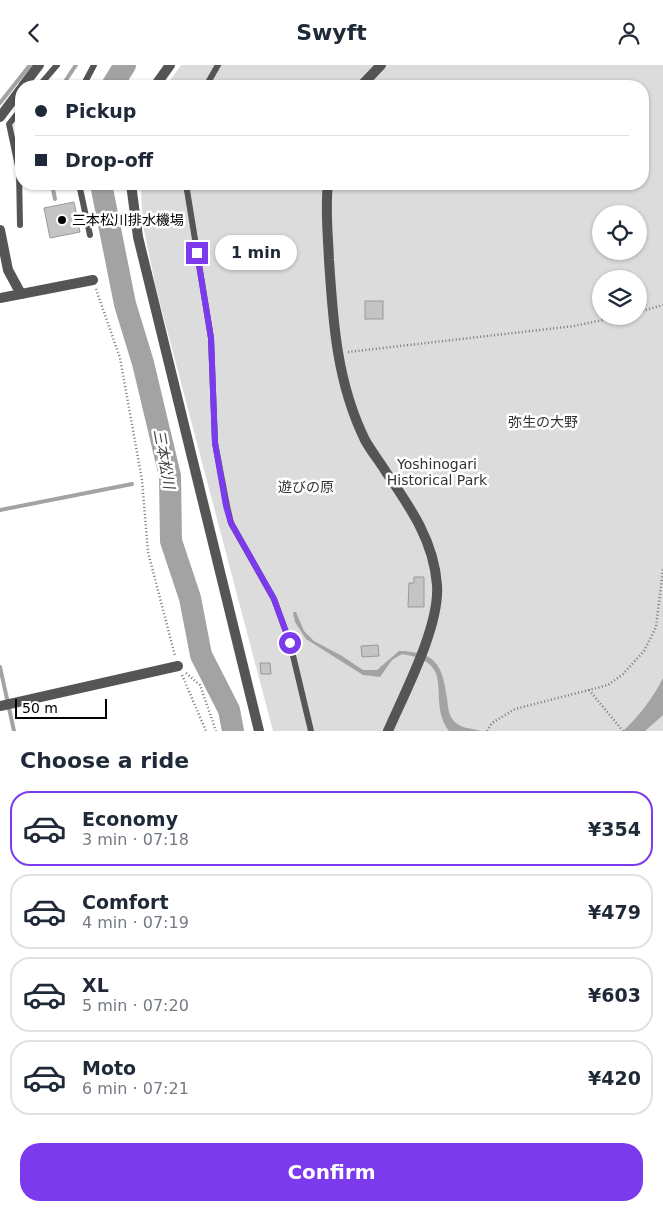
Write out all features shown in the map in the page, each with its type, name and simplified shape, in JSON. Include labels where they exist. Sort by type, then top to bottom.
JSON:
[{"type":"street","points":[[27,80],[39,65]]},
{"type":"street","points":[[159,80],[170,65]]},
{"type":"street","points":[[367,80],[381,65]]},
{"type":"street","points":[[0,117],[15,97]]},
{"type":"street","points":[[133,190],[138,237],[259,731]]},
{"type":"street","points":[[328,190],[328,236],[337,353],[344,386],[366,442],[413,510],[429,544],[437,585],[434,617],[417,664],[388,731]]},
{"type":"street","points":[[0,230],[8,270],[20,294]]},
{"type":"street","points":[[0,298],[93,280]]},
{"type":"street","points":[[5,705],[178,666]]},
{"type":"lane","points":[[45,80],[56,65]]},
{"type":"lane","points":[[86,80],[94,65]]},
{"type":"lane","points":[[209,80],[218,65]]},
{"type":"lane","points":[[15,116],[9,124],[15,152]]},
{"type":"lane","points":[[19,190],[20,225]]},
{"type":"lane","points":[[80,190],[90,235]]},
{"type":"lane","points":[[187,190],[211,338],[215,443],[226,506],[231,523],[274,599],[290,643],[311,731]]},
{"type":"path","points":[[93,280],[120,358],[142,480],[148,552],[178,666],[206,731]]},
{"type":"path","points":[[647,310],[663,305]]},
{"type":"path","points":[[337,353],[592,322]]},
{"type":"path","points":[[487,731],[492,723],[515,709],[608,685],[623,674],[644,651],[656,627],[663,569]]},
{"type":"path","points":[[178,666],[200,685],[216,731]]},
{"type":"path","points":[[589,691],[623,731]]},
{"type":"green space","name":"Yoshinogari Historical Park","points":[[181,65],[663,65],[663,731],[273,731],[156,288],[142,220],[141,190],[649,190],[649,80],[170,80]]},
{"type":"shaded area","points":[[293,612],[296,612],[304,631],[314,641],[363,670],[377,670],[399,651],[429,657],[435,662],[443,676],[451,718],[462,727],[481,731],[449,731],[442,719],[436,674],[430,665],[420,659],[402,654],[392,660],[380,677],[363,675],[306,639],[295,622]]},
{"type":"shaded area","points":[[663,678],[663,715],[645,731],[623,731],[645,706]]},
{"type":"building","name":"三本松川排水機場","points":[[74,202],[80,232],[50,238],[44,208]]},
{"type":"building","points":[[365,301],[383,301],[383,319],[365,319]]},
{"type":"building","points":[[414,577],[424,577],[424,607],[408,607],[409,583],[414,583]]},
{"type":"building","points":[[378,645],[379,656],[362,657],[361,646]]},
{"type":"building","points":[[260,663],[270,663],[271,674],[261,674]]},
{"type":"waterway","points":[[18,80],[30,65]]},
{"type":"waterway","points":[[66,80],[76,65]]},
{"type":"waterway","name":"三本松川","points":[[116,80],[125,65]]},
{"type":"waterway","points":[[0,103],[15,84]]},
{"type":"waterway","points":[[53,190],[55,199]]},
{"type":"waterway","name":"三本松川","points":[[102,190],[125,304],[143,363],[170,476],[171,541],[190,598],[201,655],[229,710],[233,731]]},
{"type":"waterway","points":[[0,510],[132,484]]},
{"type":"waterway","points":[[0,667],[14,731]]},
{"type":"place","name":"三本松川排水機場","points":[[62,220]]},
{"type":"route","points":[[197,253],[211,338],[215,443],[226,506],[231,523],[239,539],[274,599],[290,643]]},
{"type":"park label","name":"弥生の大野","points":[[543,422]]},
{"type":"park label","name":"遊びの原","points":[[306,487]]}]
